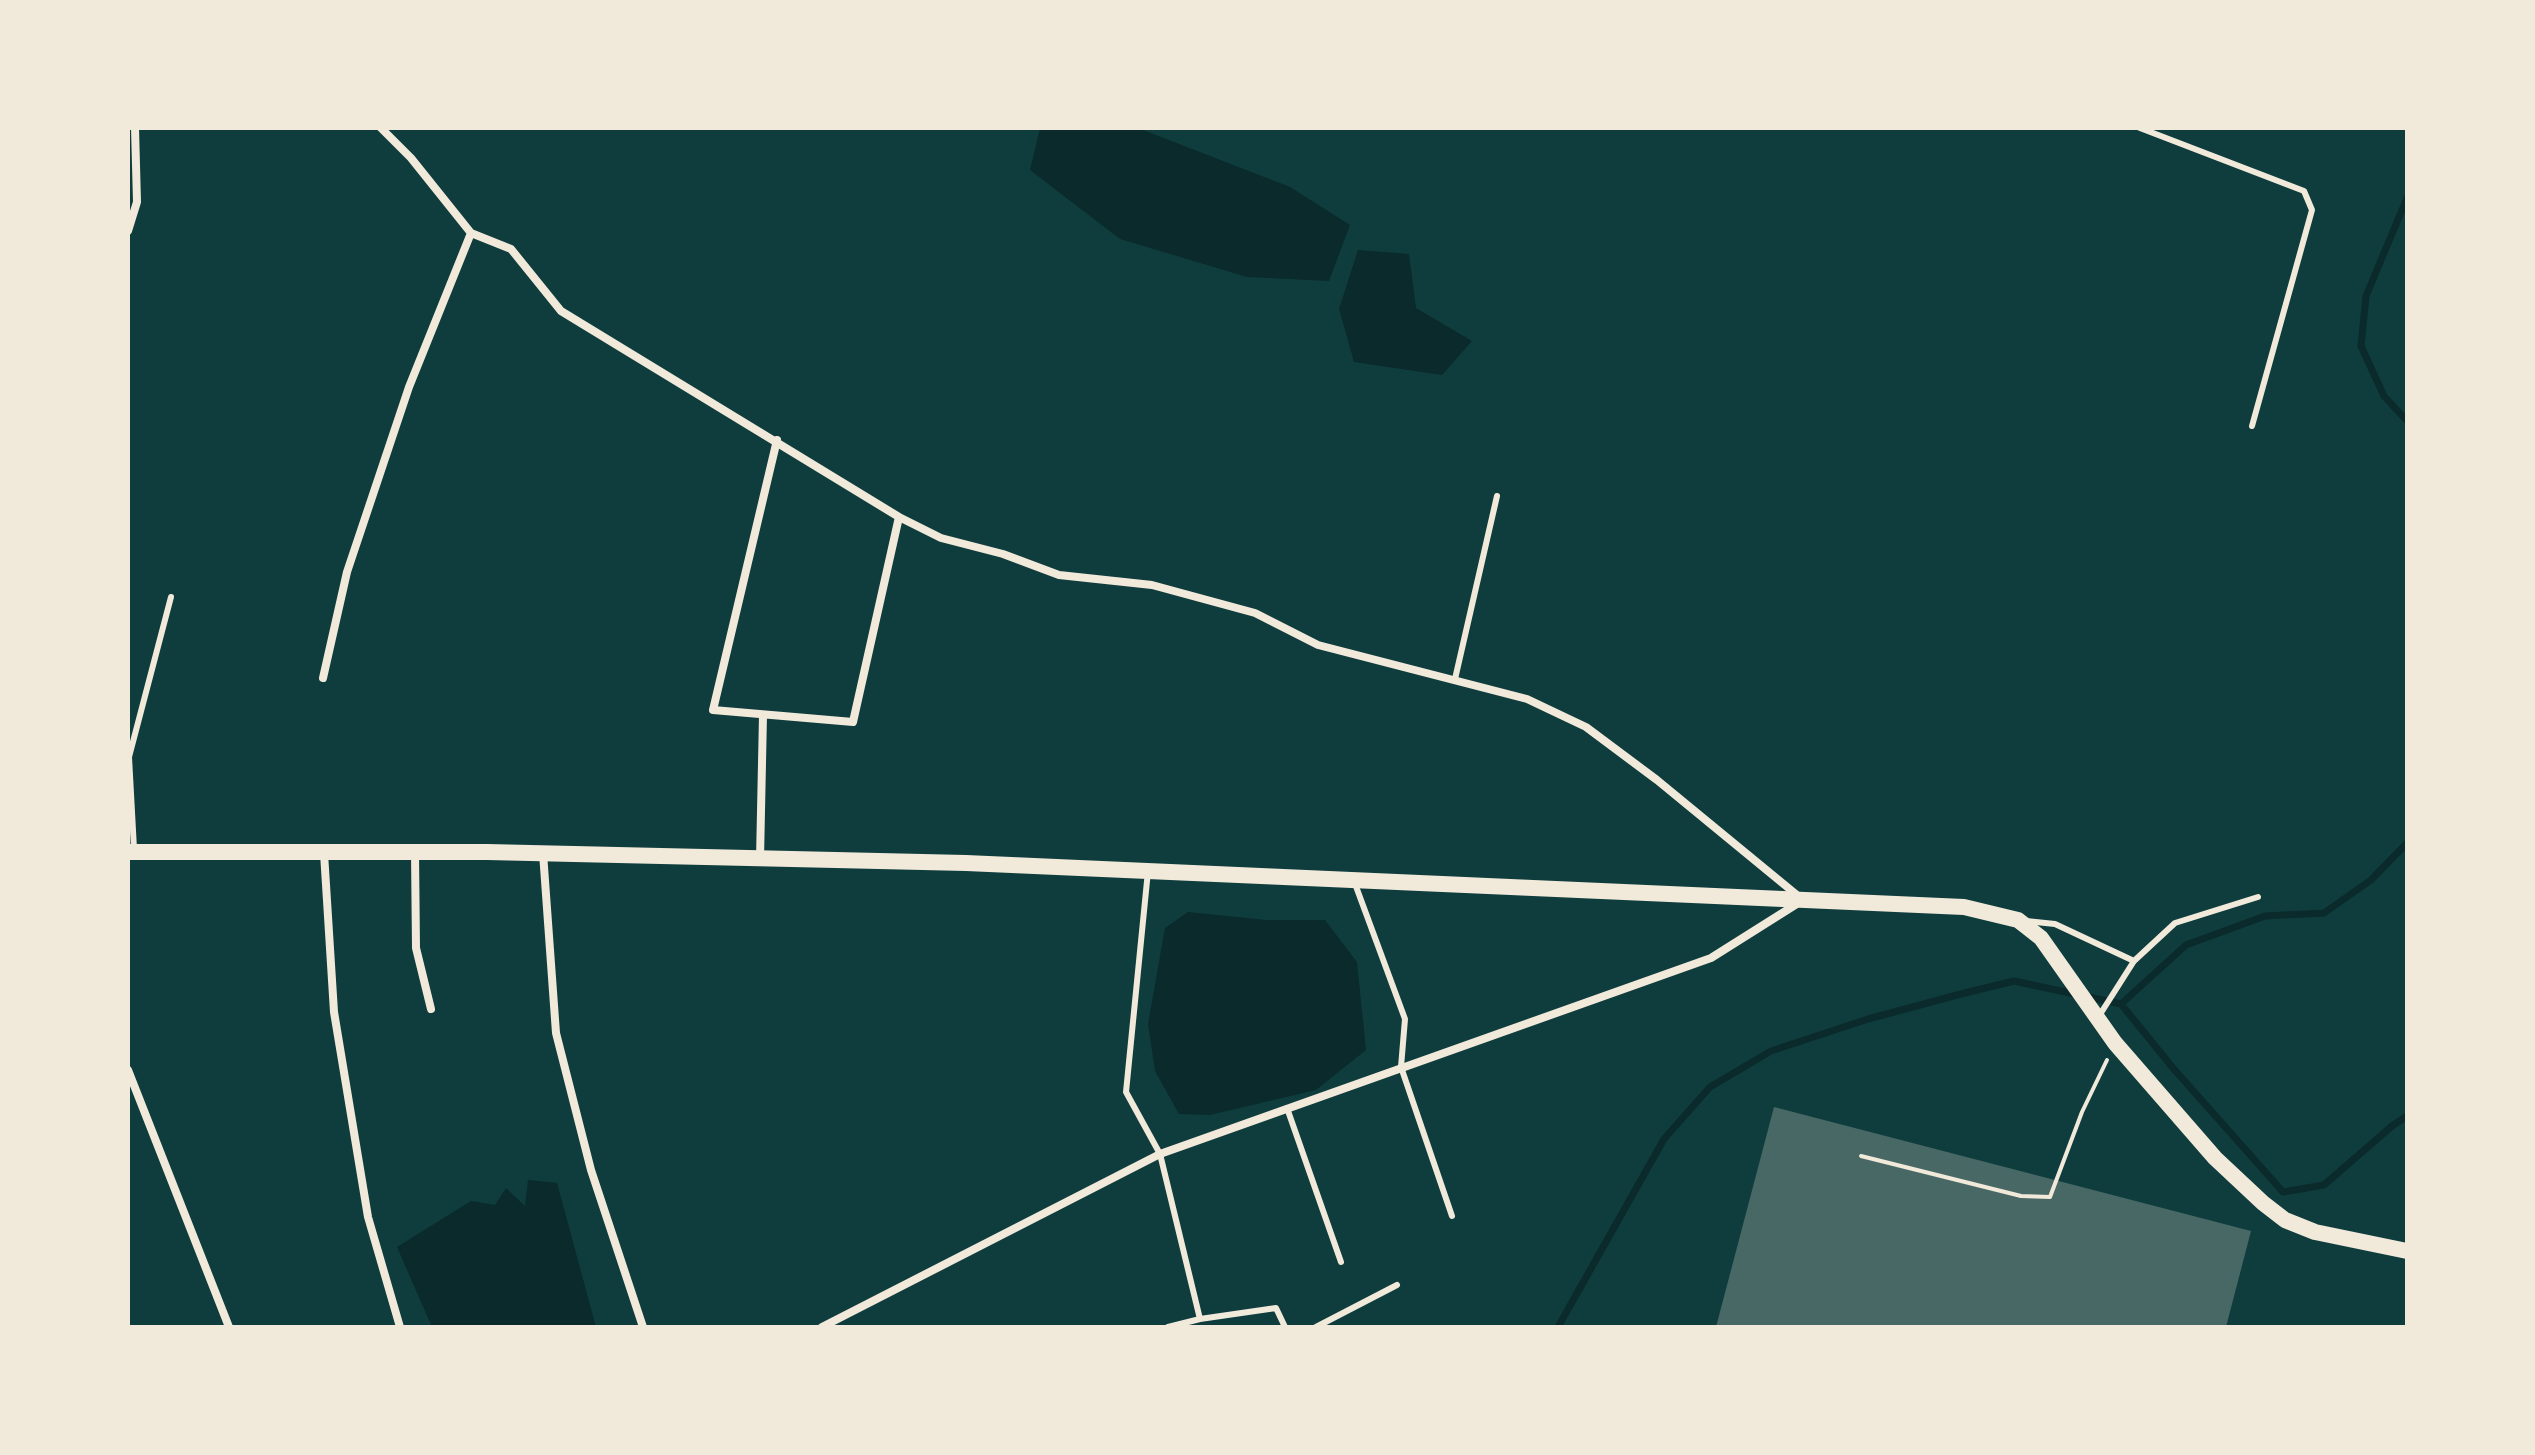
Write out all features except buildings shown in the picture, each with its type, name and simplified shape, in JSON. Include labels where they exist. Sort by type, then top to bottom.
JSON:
[{"type":"main road","points":[[131,852],[543,853],[966,863],[1964,907],[2018,920],[2041,938],[2115,1043],[2215,1158],[2285,1220],[2315,1232],[2407,1251]]},
{"type":"street","points":[[128,231],[137,202],[135,128]]},
{"type":"street","points":[[381,128],[411,158],[471,233],[511,249],[561,311],[899,517],[941,538],[1003,554],[1059,575],[1152,585],[1255,613],[1318,645],[1527,699],[1586,727],[1657,780],[1803,900],[1711,958],[1160,1154],[822,1327]]},
{"type":"street","points":[[323,678],[347,572],[409,387],[471,233]]},
{"type":"street","points":[[777,440],[713,710],[853,722],[899,517]]},
{"type":"street","points":[[760,859],[763,715]]},
{"type":"street","points":[[324,852],[334,1012],[368,1217],[400,1327]]},
{"type":"street","points":[[415,852],[416,948],[431,1009]]},
{"type":"street","points":[[543,853],[556,1033],[591,1170],[643,1327]]},
{"type":"street","points":[[128,1070],[229,1327]]},
{"type":"lane","points":[[2140,128],[2304,191],[2312,210],[2252,426]]},
{"type":"lane","points":[[1455,679],[1497,496]]},
{"type":"lane","points":[[131,852],[129,757],[171,597]]},
{"type":"lane","points":[[1148,871],[1126,1092],[1160,1154],[1200,1319]]},
{"type":"lane","points":[[1353,880],[1405,1019],[1401,1067],[1452,1216]]},
{"type":"lane","points":[[2097,1018],[2134,961],[2175,923],[2258,897]]},
{"type":"lane","points":[[2018,920],[2055,924],[2134,961]]},
{"type":"lane","points":[[1287,1108],[1341,1262]]},
{"type":"lane","points":[[1316,1327],[1397,1285]]},
{"type":"lane","points":[[1168,1327],[1276,1308],[1285,1327]]},
{"type":"path","points":[[1861,1156],[2021,1196],[2050,1197],[2082,1112],[2115,1043]]},
{"type":"water","points":[[1040,128],[1138,128],[1290,187],[1350,225],[1329,281],[1247,277],[1120,239],[1030,170]]},
{"type":"water","points":[[1358,250],[1409,254],[1416,308],[1472,341],[1442,375],[1354,362],[1339,309]]},
{"type":"water","points":[[1188,912],[1266,920],[1325,920],[1357,962],[1366,1050],[1316,1090],[1210,1115],[1179,1114],[1155,1071],[1148,1024],[1165,928]]},
{"type":"water","points":[[528,1180],[557,1183],[596,1327],[432,1327],[397,1247],[471,1201],[495,1205],[506,1188],[525,1206]]},
{"type":"waterway","points":[[2407,198],[2366,296],[2361,346],[2384,396],[2407,421]]},
{"type":"waterway","points":[[2121,1004],[2186,945],[2265,916],[2324,913],[2371,880],[2407,843]]},
{"type":"waterway","points":[[1558,1327],[1664,1139],[1710,1087],[1771,1051],[1868,1019],[1961,994],[2014,981],[2121,1004],[2283,1192],[2324,1185],[2407,1116]]}]
